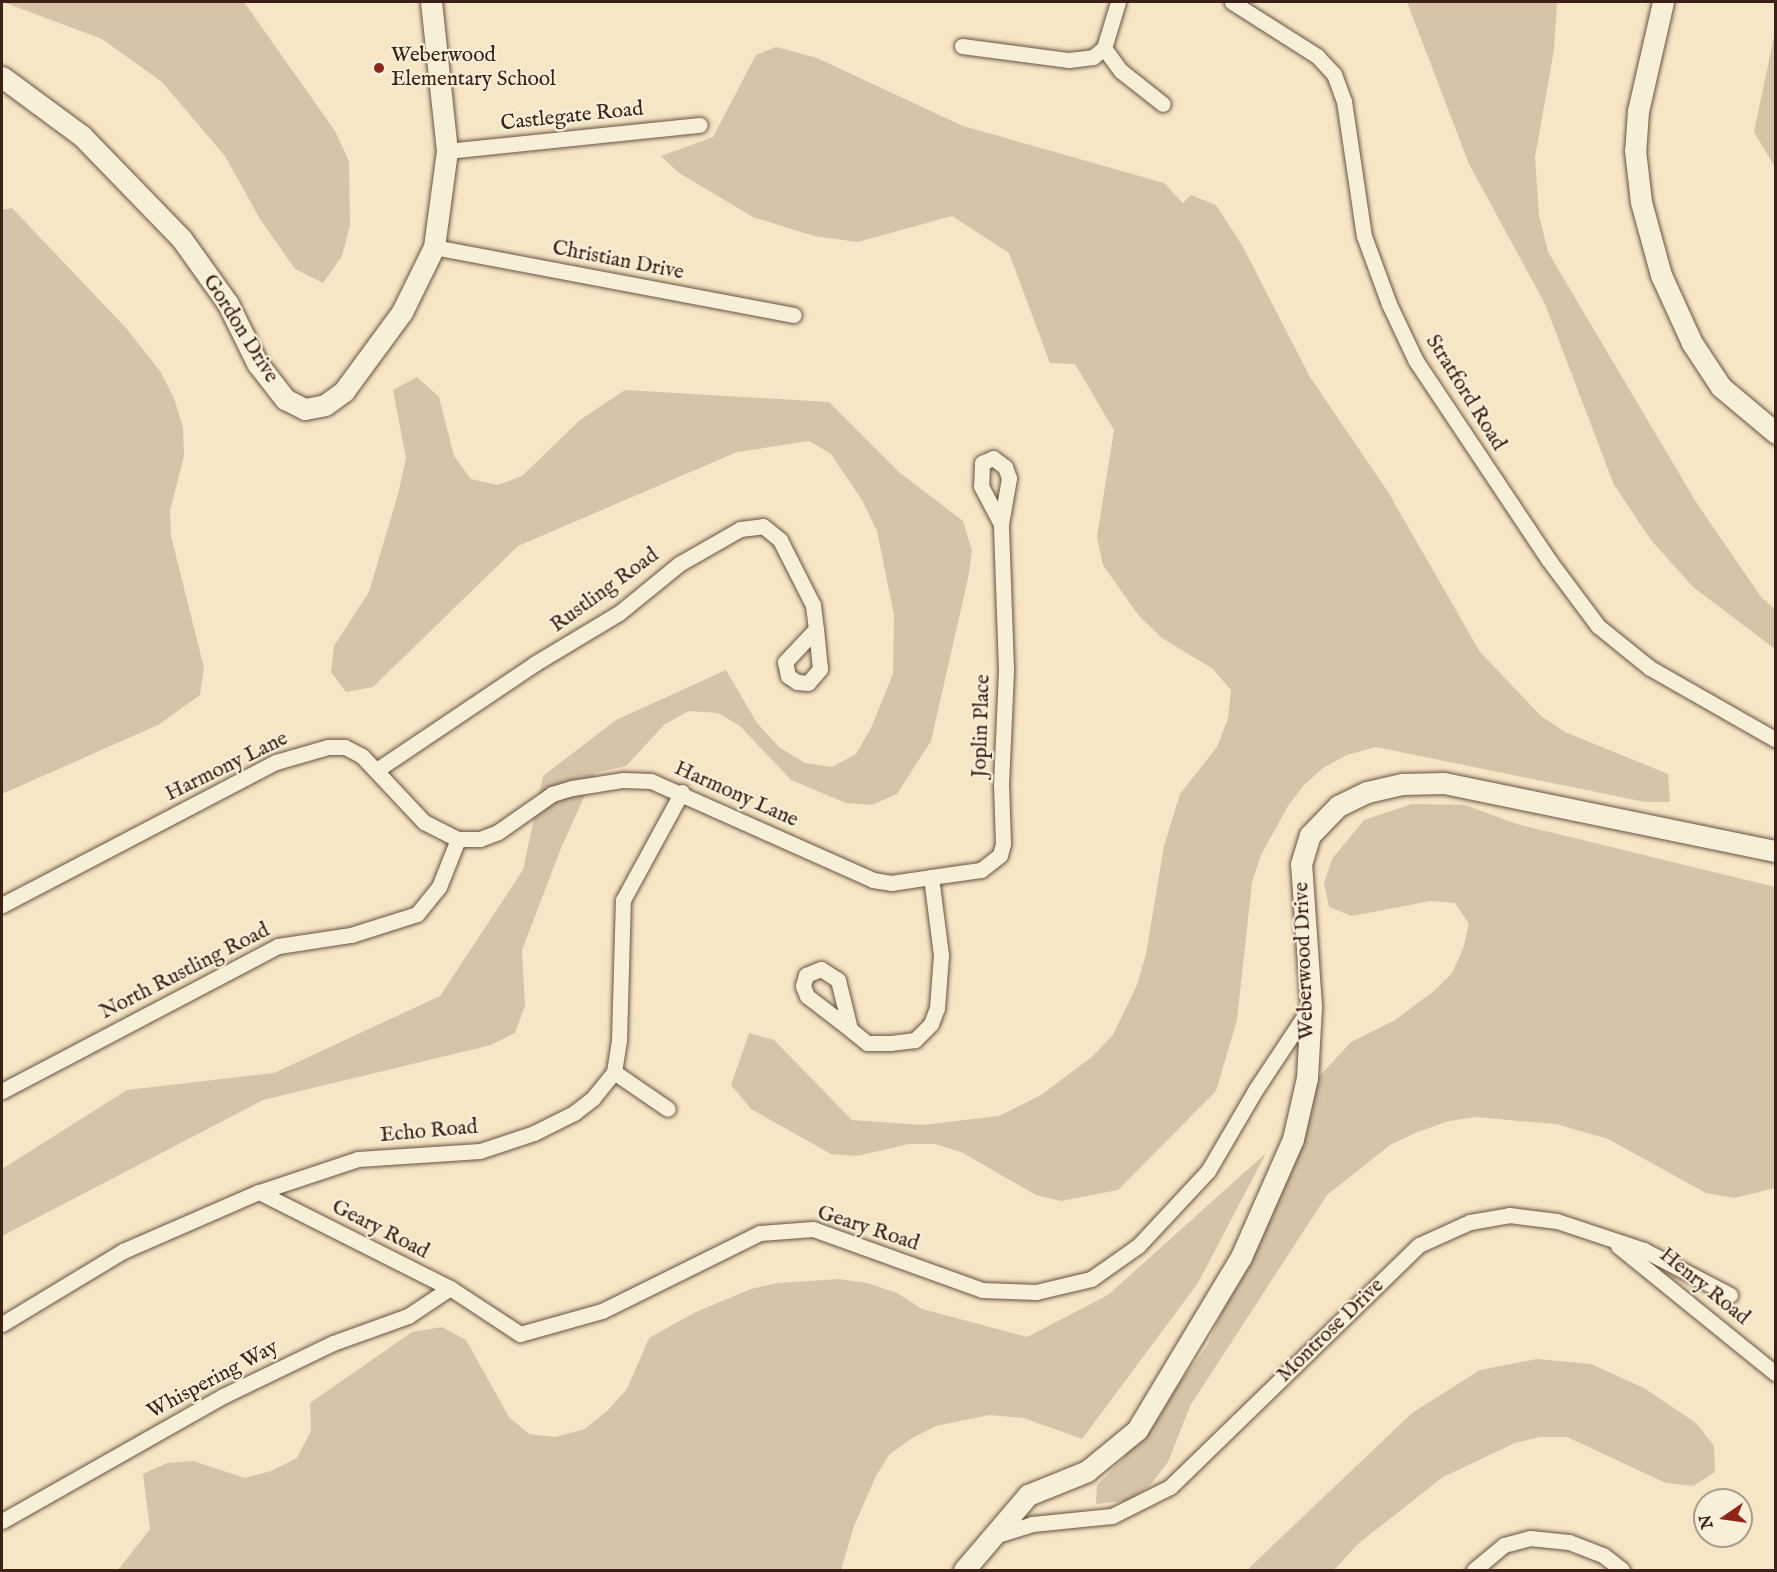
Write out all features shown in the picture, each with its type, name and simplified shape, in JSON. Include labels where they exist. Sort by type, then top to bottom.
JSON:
[{"type":"street","name":"Gordon Drive","points":[[2,77],[82,136],[181,238],[228,304],[257,363],[285,399],[305,409],[325,405],[344,391],[402,312],[434,247],[447,151],[431,2]]},
{"type":"street","points":[[962,46],[1069,60],[1093,57],[1104,48],[1118,2]]},
{"type":"street","name":"Stratford Road","points":[[1232,2],[1317,56],[1334,74],[1344,101],[1364,236],[1389,304],[1416,361],[1555,569],[1598,626],[1650,668],[1776,740]]},
{"type":"street","points":[[1663,2],[1638,111],[1635,150],[1641,202],[1661,275],[1692,342],[1721,387],[1776,433]]},
{"type":"street","points":[[1104,48],[1121,71],[1162,104]]},
{"type":"street","name":"Castlegate Road","points":[[447,151],[700,125]]},
{"type":"street","name":"Christian Drive","points":[[434,247],[794,315]]},
{"type":"street","name":"Joplin Place","points":[[931,877],[981,870],[1000,855],[1003,844],[1001,785],[1006,670],[1001,524]]},
{"type":"street","name":"Rustling Road","points":[[378,769],[534,664],[619,613],[679,564],[740,529],[763,526],[780,540],[813,605],[816,629]]},
{"type":"street","name":"Harmony Lane","points":[[2,905],[276,762],[328,747],[345,747],[378,769],[424,822],[458,839],[480,839],[498,832],[552,794],[572,788],[623,780],[651,781],[682,792],[873,880],[891,883],[931,877]]},
{"type":"street","name":"Weberwood Drive","points":[[997,1535],[1028,1495],[1087,1471],[1137,1430],[1241,1257],[1293,1139],[1307,1078],[1311,1006],[1301,864],[1310,835],[1338,806],[1367,792],[1404,784],[1444,783],[1776,851]]},
{"type":"street","points":[[668,1109],[614,1072],[619,1040],[623,900],[682,792]]},
{"type":"street","name":"North Rustling Road","points":[[2,1091],[278,946],[351,935],[417,914],[439,887],[458,839]]},
{"type":"street","points":[[850,1029],[867,1043],[891,1043],[915,1040],[931,1024],[937,1008],[940,955],[931,877]]},
{"type":"street","name":"Geary Road","points":[[259,1192],[450,1288],[520,1334],[602,1311],[760,1233],[813,1229],[982,1290],[1036,1292],[1091,1279],[1138,1246],[1208,1171],[1256,1089],[1311,1006]]},
{"type":"street","name":"Echo Road","points":[[2,1324],[123,1251],[259,1192],[358,1159],[480,1151],[534,1133],[587,1103],[614,1072]]},
{"type":"street","name":"Montrose Drive","points":[[964,1570],[977,1551],[997,1535],[1032,1524],[1112,1516],[1170,1487],[1403,1261],[1432,1238],[1470,1222],[1509,1215],[1540,1217],[1603,1236],[1666,1260],[1730,1295]]},
{"type":"street","name":"Henry Road","points":[[1603,1236],[1660,1277],[1776,1374]]},
{"type":"street","name":"Whispering Way","points":[[2,1521],[223,1396],[333,1343],[408,1316],[450,1288]]},
{"type":"street","points":[[1474,1570],[1504,1545],[1530,1538],[1569,1542],[1603,1556],[1622,1570]]},
{"type":"shaded area","points":[[3,2],[244,2],[335,131],[349,161],[350,225],[342,256],[323,283],[295,269],[260,219],[225,156],[162,82],[102,39]]},
{"type":"shaded area","points":[[1407,2],[1557,2],[1554,50],[1535,157],[1539,215],[1548,252],[1696,502],[1761,597],[1775,609],[1775,649],[1693,587],[1651,540],[1614,485],[1545,304],[1469,164]]},
{"type":"shaded area","points":[[1775,32],[1775,167],[1754,132]]},
{"type":"shaded area","points":[[776,47],[817,58],[963,126],[1164,183],[1183,203],[1191,195],[1216,205],[1243,247],[1310,377],[1388,492],[1480,652],[1541,716],[1565,732],[1668,774],[1670,802],[1645,802],[1376,747],[1347,755],[1323,768],[1304,785],[1288,806],[1261,855],[1252,882],[1237,1020],[1216,1091],[1118,1190],[1061,1201],[1036,1195],[961,1152],[935,1144],[909,1144],[857,1156],[831,1154],[751,1109],[731,1085],[749,1033],[774,1040],[852,1120],[922,1125],[999,1116],[1041,1095],[1093,1056],[1113,1035],[1137,985],[1146,954],[1164,846],[1180,794],[1217,747],[1228,719],[1231,690],[1213,669],[1162,638],[1139,616],[1103,565],[1097,537],[1114,430],[1075,364],[1050,363],[1009,253],[952,216],[858,242],[814,236],[753,217],[679,173],[661,156],[713,137],[756,55]]},
{"type":"shaded area","points":[[12,208],[126,328],[160,371],[174,398],[183,427],[184,456],[170,511],[171,536],[204,668],[200,695],[158,725],[2,794],[2,210]]},
{"type":"shaded area","points":[[417,377],[439,397],[454,456],[471,479],[498,485],[522,476],[580,420],[625,390],[829,402],[899,472],[963,521],[972,551],[931,741],[897,794],[872,805],[846,803],[791,780],[740,726],[718,713],[689,711],[665,724],[626,766],[595,773],[561,848],[522,950],[525,1006],[515,1033],[491,1045],[263,1100],[2,1236],[2,1169],[127,1090],[274,1073],[440,996],[523,870],[543,776],[616,720],[726,670],[757,723],[779,747],[805,763],[832,767],[856,754],[871,728],[893,674],[894,615],[877,531],[862,500],[831,454],[809,441],[737,452],[518,546],[373,687],[346,692],[331,672],[334,646],[369,592],[398,494],[406,458],[393,390]]},
{"type":"shaded area","points":[[1412,804],[1465,805],[1517,824],[1775,887],[1775,1188],[1734,1198],[1706,1193],[1608,1139],[1556,1124],[1476,1117],[1449,1121],[1415,1133],[1390,1145],[1327,1195],[1190,1406],[1168,1462],[1151,1484],[1130,1500],[1096,1504],[1097,1485],[1122,1460],[1207,1346],[1303,1125],[1316,1080],[1351,1042],[1395,1020],[1434,991],[1452,973],[1463,949],[1469,924],[1455,903],[1430,901],[1352,916],[1329,907],[1324,883],[1332,859],[1364,820]]},
{"type":"shaded area","points":[[1266,1153],[1198,1283],[1082,1439],[1024,1418],[989,1415],[936,1426],[912,1438],[889,1455],[876,1476],[854,1526],[841,1570],[118,1570],[150,1529],[143,1474],[167,1463],[193,1461],[245,1478],[271,1471],[297,1458],[311,1431],[310,1403],[412,1332],[442,1327],[466,1340],[509,1417],[529,1434],[555,1437],[585,1429],[608,1410],[627,1389],[649,1338],[696,1312],[751,1289],[778,1283],[839,1279],[867,1283],[897,1293],[922,1309],[1027,1337],[1108,1295]]},
{"type":"shaded area","points":[[1537,1359],[1591,1364],[1644,1388],[1696,1423],[1714,1446],[1715,1472],[1693,1486],[1666,1483],[1567,1437],[1540,1437],[1515,1443],[1443,1477],[1359,1543],[1334,1570],[1247,1570],[1412,1413],[1480,1370]]},
{"type":"place","name":"Weberwood Elementary School","points":[[379,68]]}]
